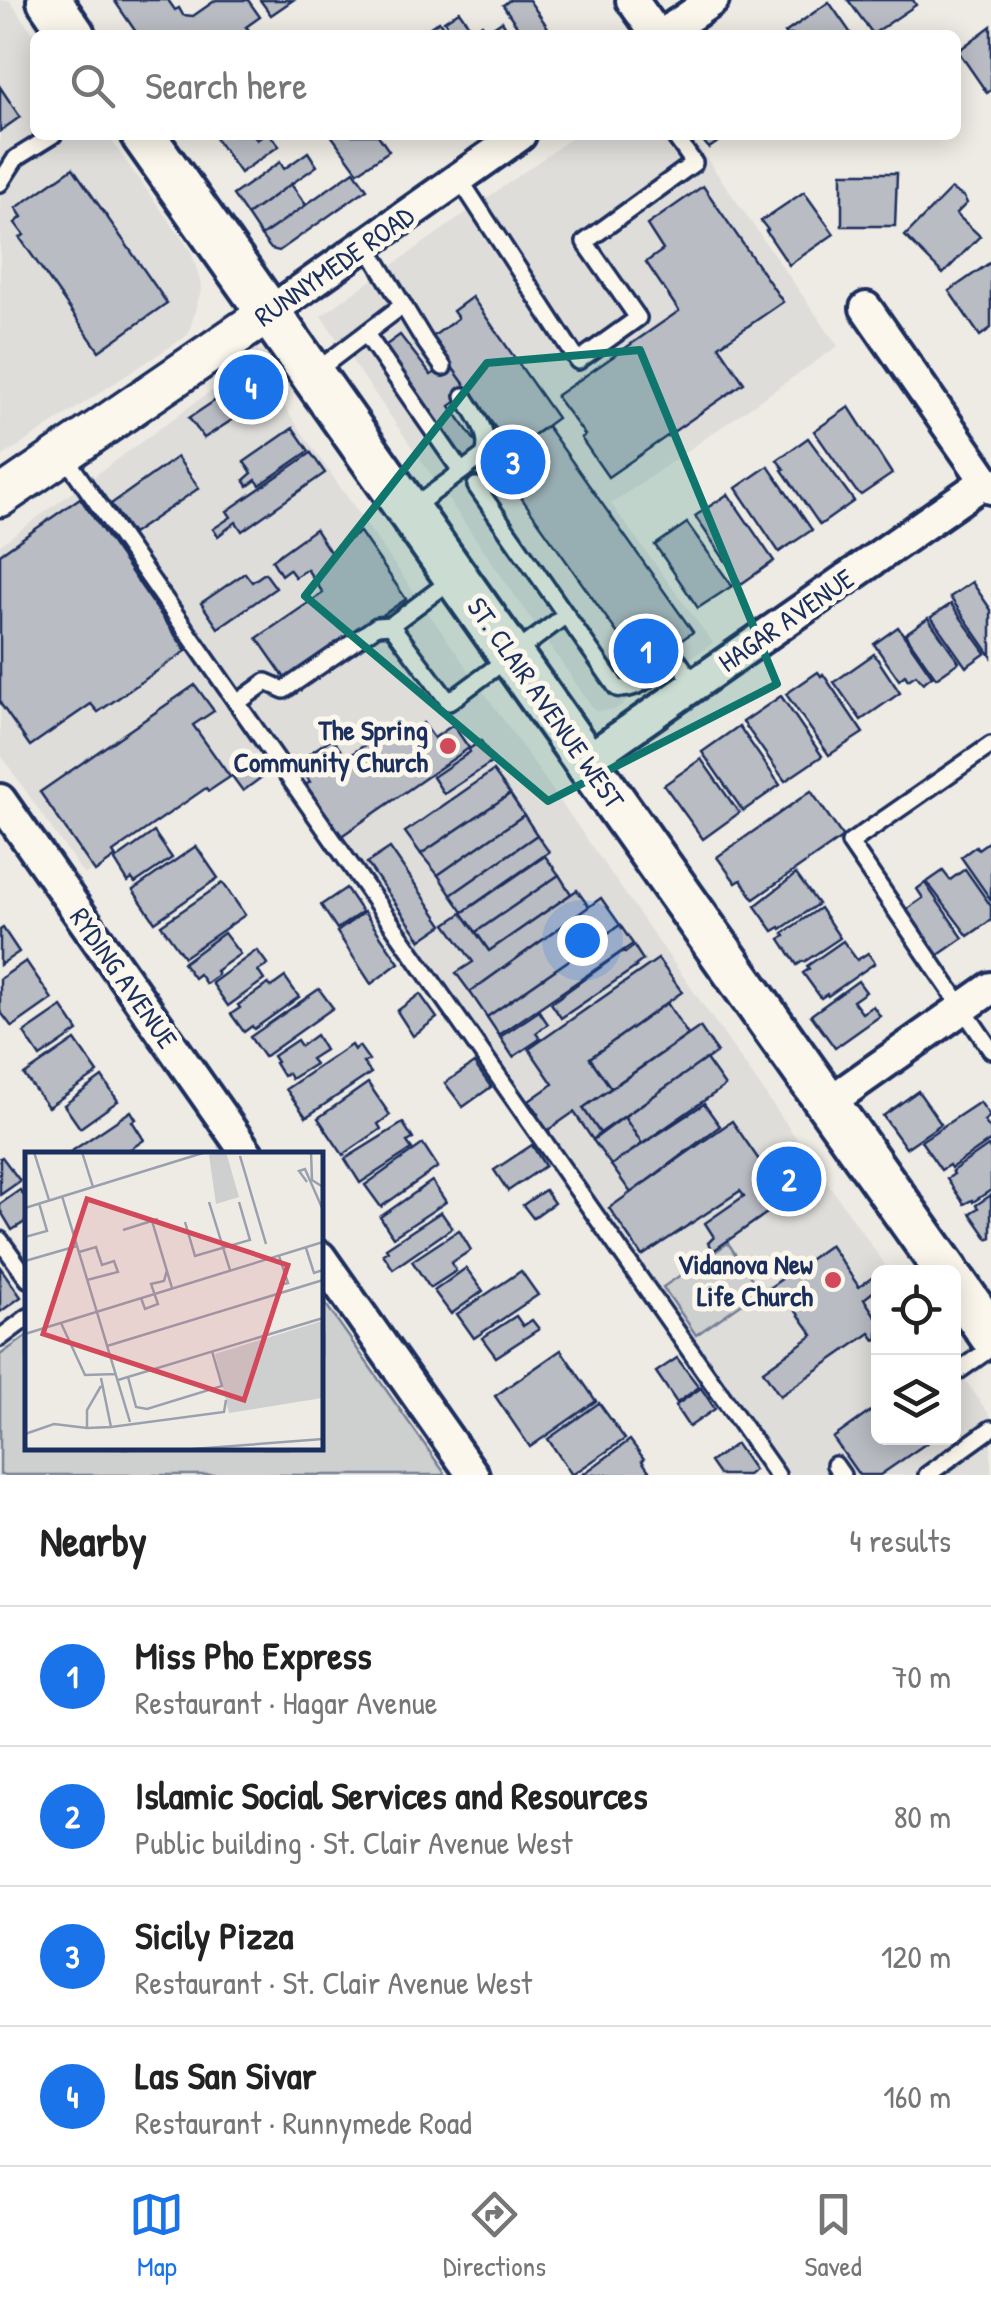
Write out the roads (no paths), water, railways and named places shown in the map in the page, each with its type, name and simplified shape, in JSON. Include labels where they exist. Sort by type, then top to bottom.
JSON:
[{"type":"main road","points":[[49,0],[70,30]]},
{"type":"main road","name":"ST. CLAIR AVENUE WEST","points":[[147,140],[942,1265]]},
{"type":"main road","points":[[961,1292],[991,1335]]},
{"type":"street","points":[[632,0],[655,30]]},
{"type":"street","points":[[667,30],[712,0]]},
{"type":"street","name":"RUNNYMEDE ROAD","points":[[0,497],[513,140]]},
{"type":"street","name":"HAGAR AVENUE","points":[[586,760],[988,484],[866,308]]},
{"type":"street","name":"RYDING AVENUE","points":[[0,800],[246,1152]]},
{"type":"street","points":[[828,1103],[991,988]]},
{"type":"street","points":[[322,1260],[473,1475]]},
{"type":"lane","points":[[0,183],[16,158],[44,140]]},
{"type":"lane","points":[[459,178],[578,362],[638,318],[585,242],[694,163],[678,140]]},
{"type":"lane","points":[[366,244],[403,305],[424,354],[443,367]]},
{"type":"lane","points":[[312,374],[403,305]]},
{"type":"lane","points":[[366,334],[461,471]]},
{"type":"lane","points":[[410,511],[484,455],[488,446],[470,421],[464,396]]},
{"type":"lane","points":[[63,454],[777,1475]]},
{"type":"lane","points":[[476,486],[617,688],[634,688],[676,658],[694,685]]},
{"type":"lane","points":[[236,703],[266,682],[284,690],[377,626],[392,625],[456,576]]},
{"type":"lane","points":[[392,625],[449,702],[566,614]]},
{"type":"lane","points":[[991,746],[850,843],[991,1050]]},
{"type":"lane","points":[[0,1240],[25,1275]]},
{"type":"lane","points":[[0,1338],[25,1319]]},
{"type":"lane","points":[[961,1369],[991,1348]]},
{"type":"lane","points":[[928,1475],[991,1429]]},
{"type":"place","name":"Las San Sivar","points":[[251,387]]},
{"type":"place","name":"Sicily Pizza","points":[[513,462]]},
{"type":"place","name":"Miss Pho Express","points":[[646,651]]},
{"type":"place","name":"The Spring Community Church","points":[[448,746]]},
{"type":"place","name":"Islamic Social Services and Resources","points":[[789,1179]]},
{"type":"place","name":"Vidanova New Life Church","points":[[833,1280]]}]
